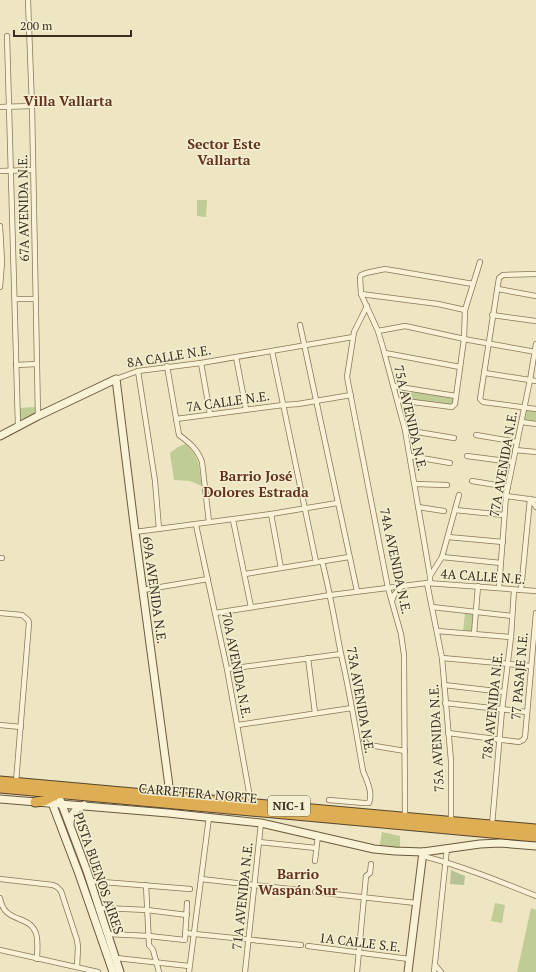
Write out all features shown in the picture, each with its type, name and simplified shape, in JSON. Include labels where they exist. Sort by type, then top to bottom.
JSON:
[{"type":"highway","name":"CARRETERA NORTE","points":[[0,781],[128,792],[171,799]]},
{"type":"highway","name":"CARRETERA NORTE","points":[[0,788],[57,793],[171,799],[405,821],[536,837]]},
{"type":"highway","points":[[35,802],[63,792],[106,795],[128,792]]},
{"type":"highway","points":[[57,793],[54,796],[57,803]]},
{"type":"highway","name":"CARRETERA NORTE","points":[[405,821],[451,822],[536,829]]},
{"type":"street","name":"67A AVENIDA N.E.","points":[[28,0],[32,106],[38,416]]},
{"type":"street","points":[[7,36],[18,426]]},
{"type":"street","points":[[0,107],[32,106]]},
{"type":"street","points":[[0,171],[33,170]]},
{"type":"street","points":[[0,226],[0,287]]},
{"type":"street","points":[[397,400],[452,407],[455,404],[460,367],[467,340],[465,310],[480,262]]},
{"type":"street","name":"75A AVENIDA N.E.","points":[[451,822],[451,761],[442,658],[432,607],[428,565],[406,430],[378,331],[361,294],[360,280],[361,275],[375,270],[385,269],[473,284]]},
{"type":"street","points":[[536,274],[503,275],[499,278],[492,315],[480,400],[483,402],[536,410]]},
{"type":"street","points":[[498,289],[536,296]]},
{"type":"street","points":[[361,294],[438,304],[465,310]]},
{"type":"street","points":[[15,299],[35,299]]},
{"type":"street","name":"74A AVENIDA N.E.","points":[[367,306],[354,332],[347,377],[388,588],[401,634],[404,655],[405,821]]},
{"type":"street","points":[[492,315],[536,321]]},
{"type":"street","points":[[300,325],[357,591]]},
{"type":"street","points":[[378,331],[405,326],[467,340],[535,352]]},
{"type":"street","name":"8A CALLE N.E.","points":[[0,436],[116,379],[138,371],[167,366],[201,363],[353,337]]},
{"type":"street","name":"77A AVENIDA N.E.","points":[[499,588],[506,496],[522,422],[536,344]]},
{"type":"street","points":[[272,351],[316,562]]},
{"type":"street","points":[[385,353],[460,367]]},
{"type":"street","points":[[236,357],[246,409]]},
{"type":"street","points":[[201,363],[210,414]]},
{"type":"street","points":[[16,365],[37,364]]},
{"type":"street","points":[[167,366],[179,435],[189,442],[200,455],[202,462],[209,522]]},
{"type":"street","points":[[138,371],[155,481],[159,529]]},
{"type":"street","points":[[485,373],[536,381]]},
{"type":"street","name":"69A AVENIDA N.E.","points":[[116,379],[171,799]]},
{"type":"street","points":[[394,386],[456,396]]},
{"type":"street","points":[[283,404],[317,401],[351,395]]},
{"type":"street","name":"7A CALLE N.E.","points":[[176,419],[283,404]]},
{"type":"street","points":[[522,422],[536,424]]},
{"type":"street","points":[[406,430],[454,438]]},
{"type":"street","points":[[476,435],[517,442]]},
{"type":"street","points":[[515,450],[536,452]]},
{"type":"street","points":[[410,456],[450,463]]},
{"type":"street","points":[[467,456],[513,462]]},
{"type":"street","points":[[472,481],[508,487]]},
{"type":"street","points":[[415,484],[448,485]]},
{"type":"street","points":[[429,574],[442,557],[459,495]]},
{"type":"street","points":[[506,496],[536,500]]},
{"type":"street","points":[[530,499],[536,507]]},
{"type":"street","points":[[521,590],[530,499]]},
{"type":"street","points":[[135,532],[233,520],[337,503]]},
{"type":"street","points":[[418,507],[444,511]]},
{"type":"street","points":[[455,510],[504,515]]},
{"type":"street","points":[[271,514],[281,568]]},
{"type":"street","points":[[233,520],[251,606]]},
{"type":"street","name":"70A AVENIDA N.E.","points":[[196,525],[227,669],[252,807]]},
{"type":"street","points":[[448,537],[502,542]]},
{"type":"street","points":[[245,574],[349,557]]},
{"type":"street","points":[[442,557],[501,563]]},
{"type":"street","name":"73A AVENIDA N.E.","points":[[322,561],[331,595],[363,771],[368,784],[371,799],[369,803],[329,800]]},
{"type":"street","points":[[143,590],[208,579]]},
{"type":"street","name":"4A CALLE N.E.","points":[[215,613],[251,606],[357,591],[429,583],[536,591]]},
{"type":"street","points":[[393,604],[394,595],[402,586]]},
{"type":"street","points":[[474,634],[478,586]]},
{"type":"street","name":"78A AVENIDA N.E.","points":[[492,825],[514,590]]},
{"type":"street","points":[[432,607],[512,616]]},
{"type":"street","name":"77 PASAJE N.E.","points":[[500,739],[519,742],[523,740],[536,612]]},
{"type":"street","points":[[1,613],[22,615],[29,623],[16,782]]},
{"type":"street","points":[[437,631],[510,637]]},
{"type":"street","points":[[227,669],[341,654]]},
{"type":"street","points":[[308,658],[316,714]]},
{"type":"street","points":[[442,658],[531,666]]},
{"type":"street","points":[[444,685],[504,692]]},
{"type":"street","points":[[446,703],[527,712]]},
{"type":"street","points":[[238,725],[352,708]]},
{"type":"street","points":[[0,725],[21,727]]},
{"type":"street","points":[[448,733],[500,739]]},
{"type":"street","points":[[364,740],[369,745],[405,751]]},
{"type":"street","points":[[49,785],[54,787],[57,793]]},
{"type":"street","points":[[0,799],[84,805],[261,823],[376,849],[423,854],[482,874],[536,896]]},
{"type":"street","points":[[35,802],[50,810],[59,821]]},
{"type":"street","name":"PISTA BUENOS AIRES","points":[[57,803],[59,821],[113,972]]},
{"type":"street","name":"PISTA BUENOS AIRES","points":[[57,803],[76,843],[120,972]]},
{"type":"street","points":[[71,830],[71,815],[75,810],[84,805]]},
{"type":"street","points":[[189,972],[209,817]]},
{"type":"street","name":"71A AVENIDA N.E.","points":[[245,972],[261,823]]},
{"type":"street","points":[[315,861],[318,835]]},
{"type":"street","points":[[259,842],[316,848]]},
{"type":"street","points":[[68,846],[76,843]]},
{"type":"street","points":[[423,854],[447,848],[480,844],[500,843],[536,846]]},
{"type":"street","points":[[434,972],[447,848]]},
{"type":"street","points":[[408,972],[423,854]]},
{"type":"street","points":[[357,972],[366,876],[370,873],[371,864]]},
{"type":"street","points":[[0,879],[53,885],[61,891],[77,940],[77,967]]},
{"type":"street","points":[[201,879],[308,891]]},
{"type":"street","points":[[90,881],[190,889]]},
{"type":"street","points":[[146,885],[146,910],[149,945],[153,950],[159,972]]},
{"type":"street","points":[[315,892],[416,904]]},
{"type":"street","points":[[0,898],[4,910],[35,929],[37,935],[37,959]]},
{"type":"street","points":[[108,934],[185,940],[187,903]]},
{"type":"street","points":[[99,910],[103,908],[146,910],[187,915]]},
{"type":"street","name":"1A CALLE S.E.","points":[[186,933],[300,945]]},
{"type":"street","name":"1A CALLE S.E.","points":[[308,946],[409,959]]},
{"type":"street","points":[[0,950],[98,972]]},
{"type":"street","points":[[116,958],[189,966]]},
{"type":"street","points":[[435,965],[440,972]]},
{"type":"green space","points":[[197,200],[207,200],[206,217],[197,216]]},
{"type":"green space","points":[[398,385],[456,396],[454,409],[404,401]]},
{"type":"green space","points":[[36,407],[35,414],[20,420],[19,408]]},
{"type":"green space","points":[[524,409],[536,410],[536,424],[522,422]]},
{"type":"green space","points":[[185,444],[194,453],[198,462],[202,486],[190,481],[174,480],[170,453]]},
{"type":"green space","points":[[465,613],[475,614],[474,632],[463,631]]},
{"type":"green space","points":[[382,832],[400,836],[400,852],[379,850]]},
{"type":"green space","points":[[451,870],[465,876],[464,885],[450,884]]},
{"type":"green space","points":[[495,903],[505,905],[502,923],[491,921]]},
{"type":"green space","points":[[531,908],[536,910],[536,972],[517,972]]},
{"type":"district","name":"Villa Vallarta","points":[[68,101]]},
{"type":"district","name":"Sector Este Vallarta","points":[[224,152]]},
{"type":"district","name":"Barrio José Dolores Estrada","points":[[256,484]]},
{"type":"district","name":"Barrio Waspán Sur","points":[[298,882]]}]
